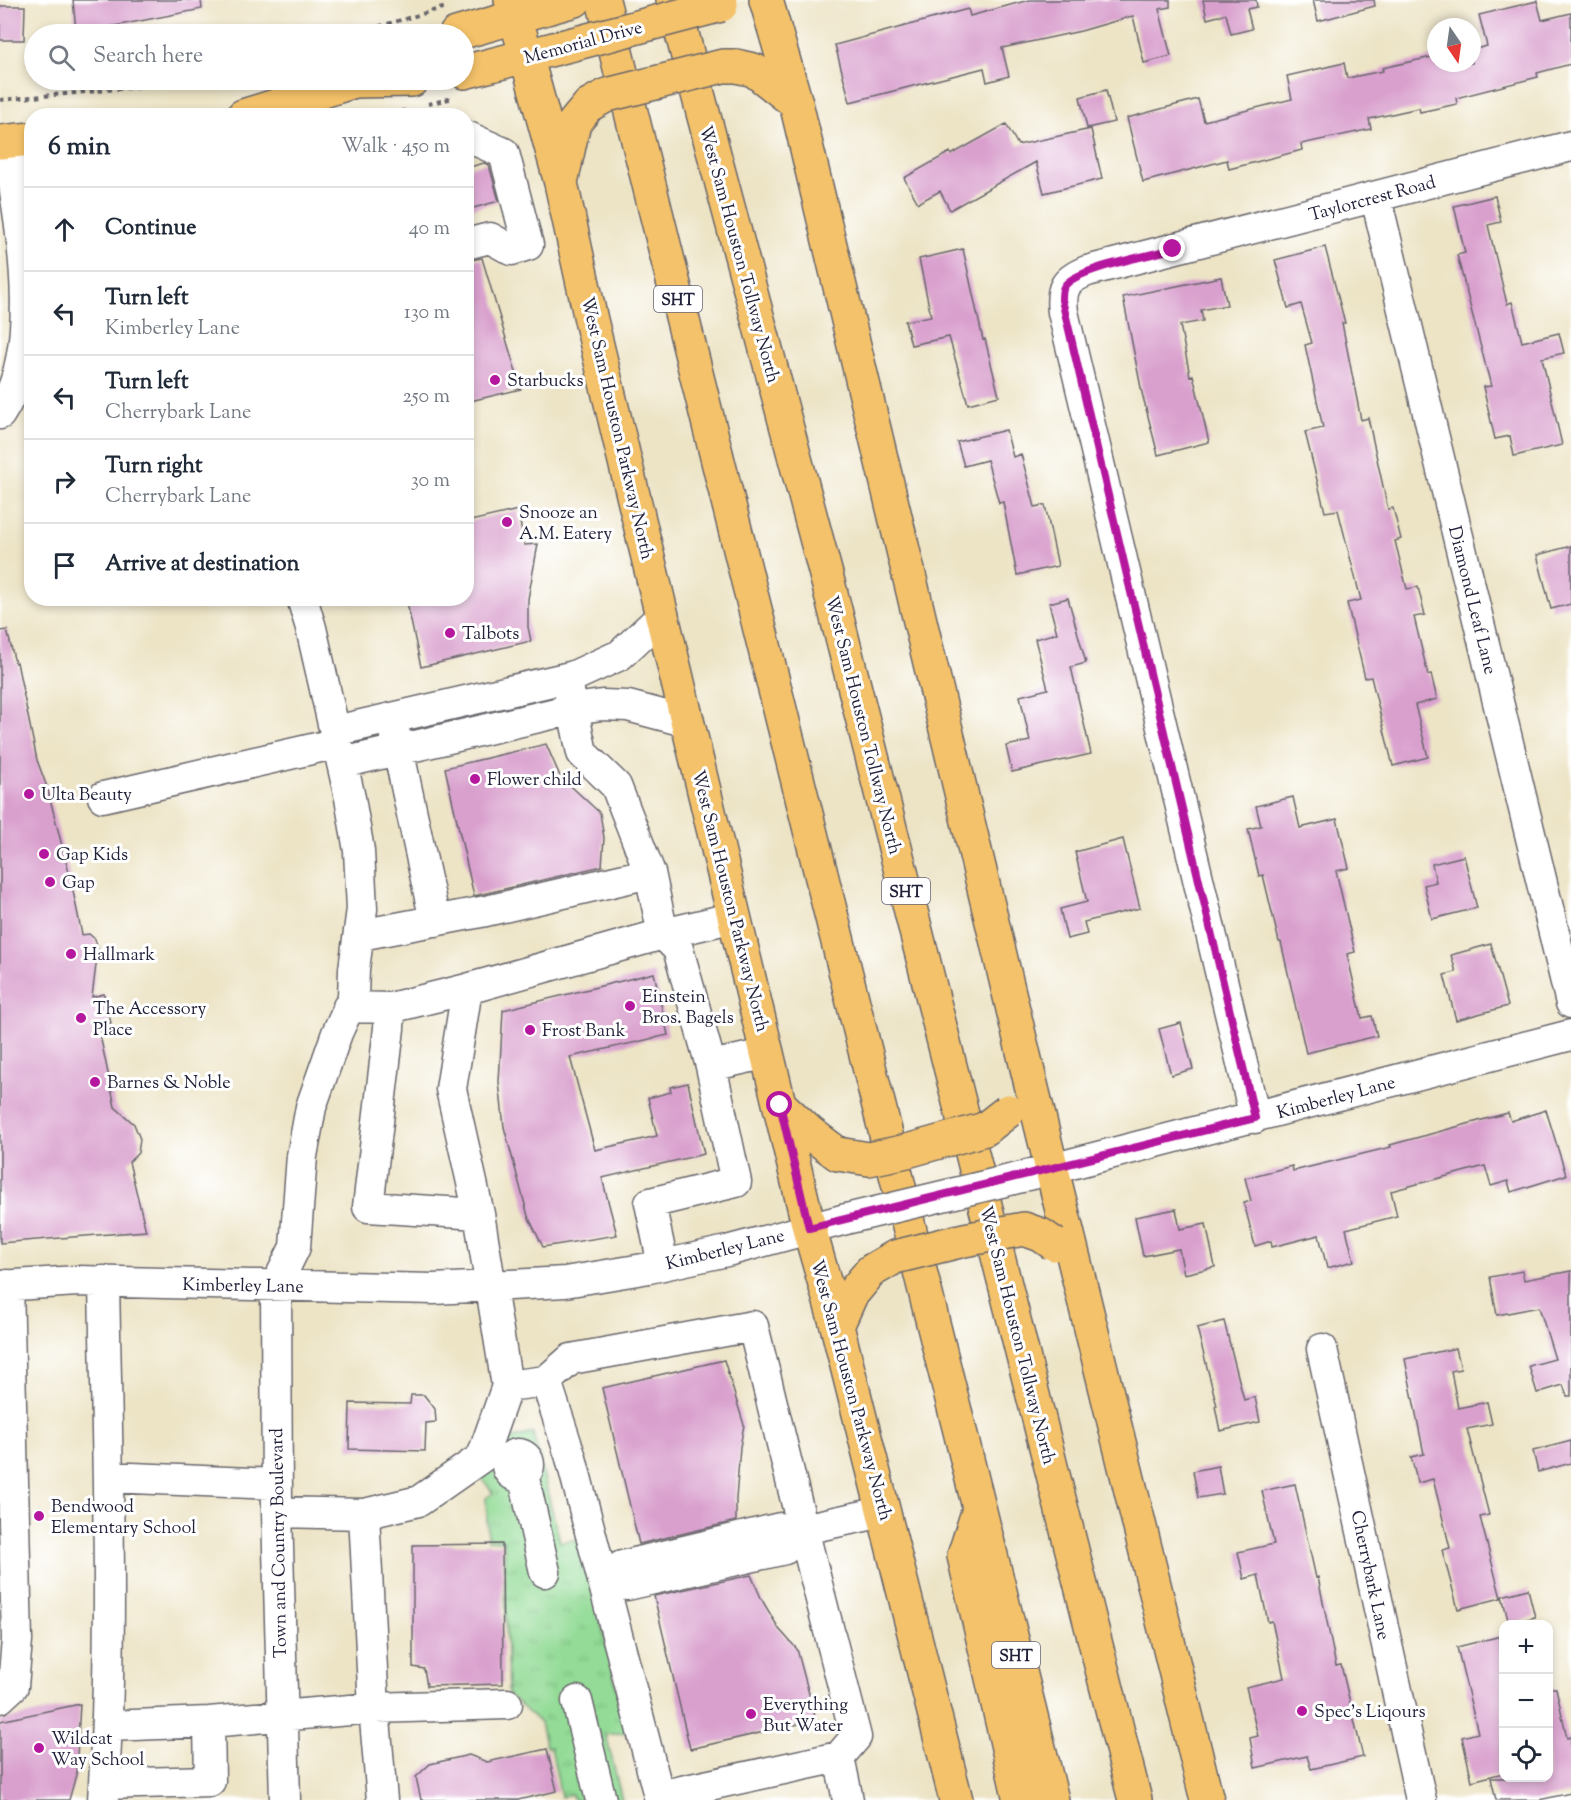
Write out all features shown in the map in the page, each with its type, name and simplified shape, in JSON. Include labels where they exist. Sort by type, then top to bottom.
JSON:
[{"type":"main road","name":"SHT","points":[[603,0],[1052,1800]]},
{"type":"main road","name":"West Sam Houston Tollway North","points":[[673,0],[832,598],[1134,1794]]},
{"type":"main road","points":[[766,0],[796,103],[1028,1068],[1037,1173],[1078,1275],[1207,1800]]},
{"type":"main road","points":[[455,19],[514,8],[568,2]]},
{"type":"main road","name":"Memorial Drive","points":[[474,79],[527,57],[729,3]]},
{"type":"main road","name":"West Sam Houston Parkway North","points":[[514,8],[561,183],[596,341],[809,1228],[837,1326],[883,1512],[949,1796]]},
{"type":"main road","points":[[561,183],[574,123],[589,105],[607,94],[723,66],[736,66],[754,70],[796,103]]},
{"type":"main road","points":[[268,108],[325,90]]},
{"type":"main road","points":[[389,90],[416,98]]},
{"type":"main road","points":[[780,1105],[810,1133],[838,1154],[869,1159],[985,1129],[1008,1111],[1028,1068]]},
{"type":"main road","points":[[837,1326],[851,1295],[872,1271],[895,1257],[964,1240],[1024,1229],[1041,1235],[1054,1244],[1078,1275]]},
{"type":"main road","points":[[979,1509],[964,1556],[1020,1800]]},
{"type":"street","points":[[474,140],[504,153],[528,245],[512,250],[490,238],[474,242]]},
{"type":"street","points":[[0,414],[10,396],[23,356],[13,141]]},
{"type":"street","name":"Taylorcrest Road","points":[[1255,1118],[1062,300],[1064,286],[1073,277],[1088,271],[1571,146]]},
{"type":"street","name":"Diamond Leaf Lane","points":[[1376,198],[1571,1002]]},
{"type":"street","points":[[276,1286],[295,1247],[302,1156],[311,1107],[337,1033],[353,998],[354,969],[362,909],[359,852],[338,746],[304,606]]},
{"type":"street","points":[[103,797],[338,746],[393,718],[566,678],[620,655],[663,615]]},
{"type":"street","points":[[566,678],[582,753],[616,786],[650,873],[663,934],[678,949],[711,1066],[736,1182],[650,1203],[663,1265]]},
{"type":"street","points":[[338,746],[397,750],[573,709],[602,705],[628,706],[688,722]]},
{"type":"street","points":[[393,718],[397,750],[435,921]]},
{"type":"street","points":[[360,935],[486,911],[650,873]]},
{"type":"street","points":[[348,1007],[390,1008],[467,989],[663,934],[735,917]]},
{"type":"street","points":[[108,1477],[277,1498],[364,1514],[419,1501],[482,1456],[507,1386],[479,1214],[451,1089],[467,989]]},
{"type":"street","points":[[390,1008],[368,1207],[479,1214]]},
{"type":"street","name":"Kimberley Lane","points":[[4,1285],[104,1281],[434,1289],[565,1282],[727,1251],[809,1228],[1255,1118],[1571,1035]]},
{"type":"street","points":[[711,1066],[768,1053]]},
{"type":"street","points":[[104,1281],[108,1477],[108,1726],[104,1792],[210,1781],[209,1722]]},
{"type":"street","points":[[0,1698],[14,1686],[17,1640],[4,1285]]},
{"type":"street","name":"Town and Country Boulevard","points":[[276,1286],[277,1498],[285,1800]]},
{"type":"street","points":[[507,1386],[546,1381],[571,1359],[753,1326],[856,1737],[839,1757],[659,1798],[571,1458],[546,1381]]},
{"type":"street","name":"Cherrybark Lane","points":[[1322,1349],[1421,1800]]},
{"type":"street","points":[[516,1454],[545,1572]]},
{"type":"street","points":[[803,1529],[883,1512]]},
{"type":"street","points":[[364,1514],[374,1708],[382,1800]]},
{"type":"street","points":[[653,1569],[750,1546]]},
{"type":"street","points":[[577,1701],[601,1800]]},
{"type":"street","points":[[108,1726],[209,1722],[374,1708],[507,1704]]},
{"type":"street","points":[[839,1757],[848,1800]]},
{"type":"path","points":[[421,24],[455,19]]},
{"type":"path","points":[[0,100],[108,90]]},
{"type":"path","points":[[397,108],[416,98],[442,90]]},
{"type":"green space","points":[[533,1433],[560,1542],[581,1539],[627,1732],[606,1735],[622,1800],[573,1800],[572,1795],[561,1797],[551,1747],[546,1747],[540,1723],[508,1694],[504,1541],[488,1540],[486,1498],[493,1493],[481,1477],[506,1440]]},
{"type":"building","points":[[73,0],[201,0],[202,9],[125,24],[75,24]]},
{"type":"building","points":[[1029,0],[1170,0],[1170,7],[1159,9],[1171,56],[1144,63],[1133,16],[1081,31],[1002,48],[1009,76],[987,82],[984,68],[850,102],[835,45],[968,9],[970,16]]},
{"type":"building","points":[[1203,0],[1256,0],[1257,7],[1247,9],[1252,29],[1231,34],[1226,14],[1207,19]]},
{"type":"building","points":[[1313,0],[1374,0],[1375,6],[1318,21]]},
{"type":"building","points":[[1537,1],[1542,20],[1571,13],[1571,64],[1537,73],[1538,77],[1456,98],[1457,104],[1420,112],[1419,108],[1369,119],[1371,129],[1301,144],[1302,150],[1229,169],[1227,160],[1143,182],[1127,118],[1198,99],[1204,121],[1292,99],[1287,76],[1344,63],[1347,78],[1383,71],[1382,68],[1427,58],[1427,72],[1481,72],[1481,48],[1487,46],[1479,15]]},
{"type":"building","points":[[0,6],[25,6],[24,40],[0,40]]},
{"type":"building","points":[[1106,90],[1114,122],[1087,128],[1080,97]]},
{"type":"building","points":[[1006,124],[1018,145],[1091,129],[1102,179],[1044,193],[1036,162],[950,210],[940,191],[918,203],[904,178]]},
{"type":"building","points":[[484,163],[489,165],[499,201],[474,208],[474,166]]},
{"type":"building","points":[[1495,196],[1501,222],[1488,225],[1507,304],[1512,302],[1522,342],[1559,333],[1564,353],[1542,358],[1562,445],[1514,456],[1510,436],[1495,439],[1483,387],[1491,386],[1457,255],[1465,253],[1454,206]]},
{"type":"building","points":[[1325,247],[1345,323],[1342,323],[1361,420],[1368,418],[1388,509],[1393,508],[1401,539],[1395,541],[1407,589],[1418,587],[1425,615],[1414,617],[1428,675],[1431,674],[1437,699],[1415,705],[1428,757],[1393,766],[1371,677],[1365,678],[1347,603],[1361,600],[1338,510],[1325,512],[1305,432],[1323,428],[1305,345],[1312,343],[1301,304],[1288,308],[1275,260]]},
{"type":"building","points":[[963,249],[983,340],[985,339],[999,396],[968,404],[949,337],[911,345],[905,321],[931,316],[919,259]]},
{"type":"building","points":[[482,258],[521,389],[474,400],[474,260]]},
{"type":"building","points":[[1221,277],[1227,305],[1201,310],[1203,321],[1180,325],[1190,376],[1193,375],[1209,442],[1158,455],[1142,393],[1123,297]]},
{"type":"building","points":[[1006,430],[1013,457],[1021,454],[1035,507],[1045,505],[1058,566],[1017,575],[1003,502],[999,503],[987,460],[964,466],[957,442]]},
{"type":"building","points":[[518,510],[524,545],[538,544],[528,599],[528,627],[531,641],[421,667],[408,606],[474,606],[474,520]]},
{"type":"building","points":[[1571,546],[1571,604],[1551,609],[1537,555]]},
{"type":"building","points":[[1068,598],[1086,663],[1071,667],[1091,754],[1012,772],[1006,746],[1030,741],[1020,696],[1048,689],[1035,639],[1057,633],[1049,603]]},
{"type":"building","points":[[7,630],[15,663],[17,662],[37,760],[47,787],[71,881],[82,935],[89,934],[95,939],[98,949],[92,997],[104,994],[111,1023],[98,1025],[115,1107],[134,1124],[140,1139],[138,1153],[129,1162],[146,1231],[0,1243],[0,631]]},
{"type":"building","points":[[546,744],[560,776],[600,813],[604,838],[602,866],[474,896],[445,768]]},
{"type":"building","points":[[1293,797],[1300,828],[1337,819],[1349,868],[1336,871],[1355,952],[1347,954],[1362,1018],[1372,1016],[1377,1036],[1306,1053],[1281,942],[1279,942],[1263,875],[1259,876],[1248,829],[1261,826],[1256,806]]},
{"type":"building","points":[[1123,839],[1140,908],[1084,922],[1087,934],[1067,939],[1060,909],[1087,902],[1075,852]]},
{"type":"building","points":[[1464,856],[1477,908],[1432,919],[1424,885],[1436,882],[1432,864]]},
{"type":"building","points":[[1491,944],[1508,1006],[1456,1020],[1444,975],[1456,972],[1451,955]]},
{"type":"building","points":[[654,973],[668,1035],[570,1057],[595,1150],[657,1136],[648,1098],[671,1092],[670,1087],[688,1083],[704,1154],[602,1178],[617,1235],[543,1247],[528,1216],[504,1127],[499,1082],[503,1010]]},
{"type":"building","points":[[1181,1023],[1193,1069],[1171,1075],[1159,1029]]},
{"type":"building","points":[[1546,1110],[1566,1175],[1511,1192],[1508,1181],[1491,1186],[1485,1166],[1391,1191],[1397,1216],[1346,1229],[1354,1261],[1327,1268],[1319,1235],[1272,1247],[1271,1241],[1255,1246],[1244,1203],[1251,1201],[1245,1178],[1292,1166],[1293,1171],[1391,1147],[1390,1145],[1508,1113],[1511,1121]]},
{"type":"building","points":[[1176,1209],[1180,1229],[1206,1224],[1215,1267],[1184,1274],[1179,1249],[1143,1256],[1135,1217]]},
{"type":"building","points":[[1522,1271],[1524,1280],[1571,1271],[1571,1396],[1567,1396],[1563,1385],[1537,1393],[1529,1366],[1555,1359],[1539,1307],[1497,1315],[1490,1277]]},
{"type":"building","points":[[1224,1321],[1244,1400],[1255,1397],[1260,1422],[1220,1431],[1215,1406],[1217,1406],[1197,1328]]},
{"type":"building","points":[[1456,1348],[1461,1369],[1451,1371],[1458,1408],[1487,1402],[1492,1424],[1467,1429],[1489,1515],[1480,1517],[1501,1598],[1458,1609],[1442,1550],[1450,1548],[1433,1479],[1418,1483],[1411,1457],[1424,1454],[1405,1359]]},
{"type":"building","points":[[724,1360],[744,1425],[740,1447],[736,1521],[639,1544],[602,1388]]},
{"type":"building","points":[[411,1395],[424,1395],[435,1409],[436,1422],[426,1423],[425,1451],[349,1449],[350,1403],[410,1404]]},
{"type":"building","points":[[1571,1441],[1571,1463],[1538,1472],[1533,1451]]},
{"type":"building","points":[[1218,1466],[1223,1494],[1198,1498],[1193,1471]]},
{"type":"building","points":[[1295,1484],[1316,1578],[1318,1577],[1336,1666],[1341,1665],[1363,1757],[1311,1769],[1307,1756],[1255,1768],[1250,1738],[1258,1736],[1246,1687],[1284,1678],[1272,1621],[1268,1622],[1258,1575],[1244,1579],[1238,1552],[1274,1544],[1262,1491]]},
{"type":"building","points":[[502,1544],[503,1684],[427,1686],[424,1669],[413,1667],[413,1545]]},
{"type":"building","points":[[751,1575],[779,1629],[797,1649],[816,1720],[690,1749],[654,1596]]},
{"type":"building","points":[[1528,1589],[1535,1617],[1508,1620],[1502,1596]]},
{"type":"building","points":[[1499,1636],[1499,1774],[1472,1781],[1462,1737],[1478,1733],[1457,1647]]},
{"type":"building","points":[[1553,1688],[1556,1688],[1567,1738],[1571,1737],[1571,1793],[1539,1800],[1496,1800],[1491,1778],[1499,1778],[1499,1782],[1553,1782]]},
{"type":"building","name":"Wildcat Way School","points":[[80,1704],[76,1775],[69,1800],[0,1800],[0,1721]]},
{"type":"building","points":[[547,1749],[557,1791],[518,1800],[421,1800],[416,1777],[430,1764],[469,1755],[487,1762]]},
{"type":"place","name":"Starbucks","points":[[495,380]]},
{"type":"place","name":"Snooze an A.M. Eatery","points":[[507,522]]},
{"type":"place","name":"Talbots","points":[[450,633]]},
{"type":"place","name":"Flower child","points":[[475,779]]},
{"type":"place","name":"Ulta Beauty","points":[[29,794]]},
{"type":"place","name":"Gap Kids","points":[[44,854]]},
{"type":"place","name":"Gap","points":[[50,882]]},
{"type":"place","name":"Hallmark","points":[[71,954]]},
{"type":"place","name":"Einstein Bros. Bagels","points":[[630,1006]]},
{"type":"place","name":"The Accessory Place","points":[[81,1018]]},
{"type":"place","name":"Frost Bank","points":[[530,1030]]},
{"type":"place","name":"Barnes & Noble","points":[[95,1082]]},
{"type":"place","name":"Bendwood Elementary School","points":[[39,1516]]},
{"type":"place","name":"Spec's Liqours","points":[[1302,1711]]},
{"type":"place","name":"Everything But Water","points":[[751,1714]]},
{"type":"place","name":"Wildcat Way School","points":[[39,1748]]},
{"type":"route","points":[[780,1105],[809,1228],[1255,1118],[1063,312],[1064,286],[1073,277],[1173,249]]}]
